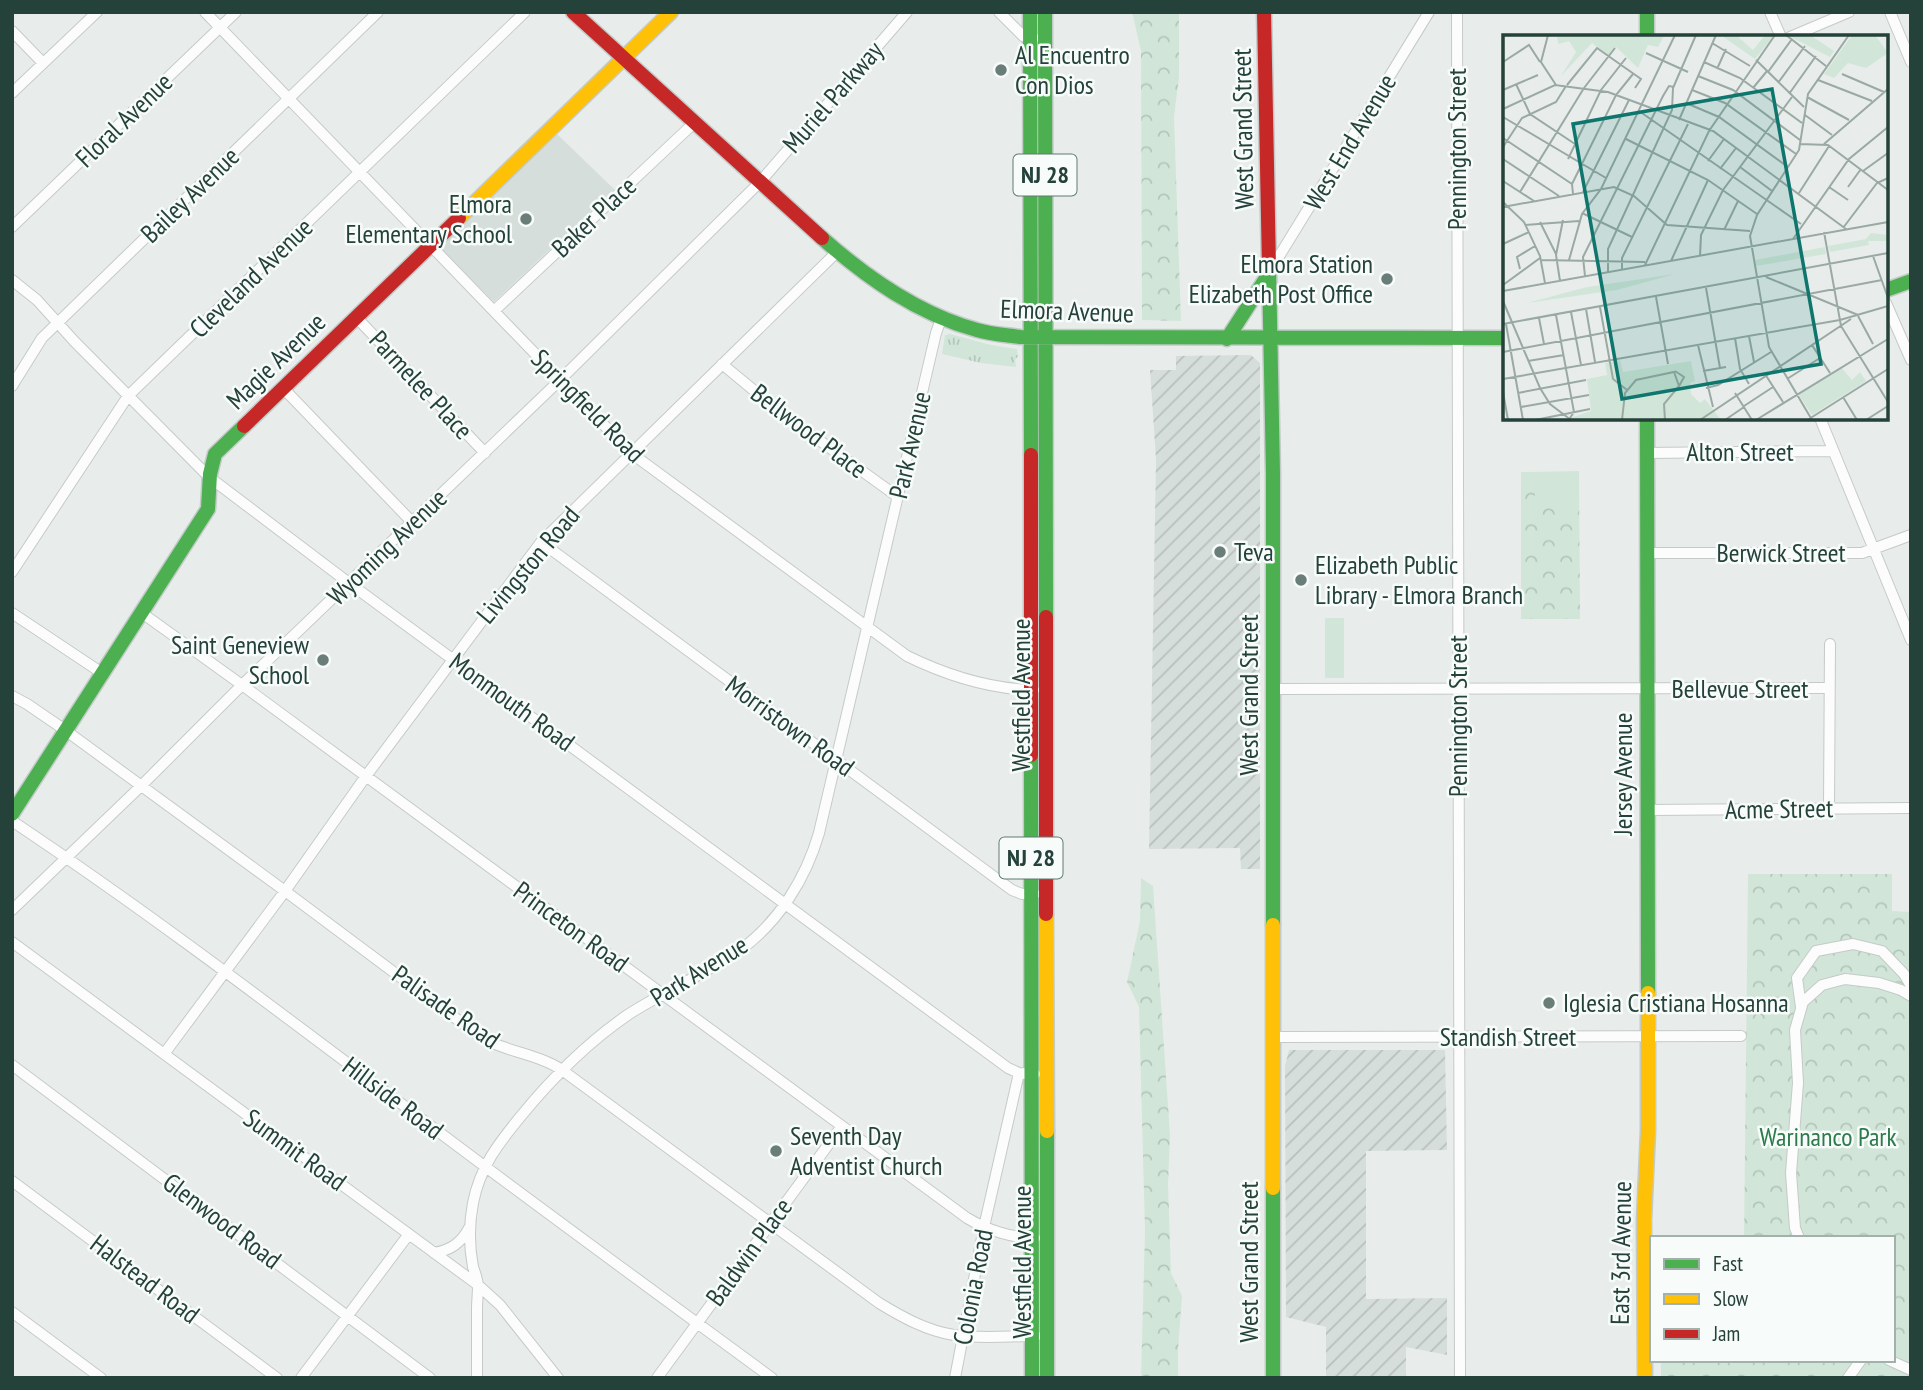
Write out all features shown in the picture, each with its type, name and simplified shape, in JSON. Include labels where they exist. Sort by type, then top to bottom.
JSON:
[{"type":"street","points":[[12,93],[97,12]]},
{"type":"street","name":"Springfield Road","points":[[205,12],[631,453],[908,656],[941,672],[973,682],[1038,690]]},
{"type":"street","name":"Floral Avenue","points":[[12,227],[236,12]]},
{"type":"street","name":"Bailey Avenue","points":[[12,386],[42,338],[378,12]]},
{"type":"street","name":"Cleveland Avenue","points":[[12,572],[128,396],[525,12]]},
{"type":"street","name":"Elmora Avenue","points":[[573,12],[623,60],[838,251],[890,291],[941,319],[991,334],[1038,338],[1503,338]]},
{"type":"street","name":"Magie Avenue","points":[[12,814],[208,509],[210,464],[215,454],[671,12]]},
{"type":"street","name":"Muriel Parkway","points":[[760,181],[907,12]]},
{"type":"street","points":[[999,12],[1023,36],[1037,38]]},
{"type":"street","name":"Westfield Avenue","points":[[1030,12],[1037,38],[1038,165],[1038,894],[1032,1074],[1039,1238],[1039,1336],[1032,1378]]},
{"type":"street","name":"Westfield Avenue","points":[[1037,38],[1045,12]]},
{"type":"street","name":"West Grand Street","points":[[1264,12],[1272,338],[1273,1378]]},
{"type":"street","name":"West End Avenue","points":[[1270,271],[1429,12]]},
{"type":"street","name":"Pennington Street","points":[[1457,12],[1460,1378]]},
{"type":"street","points":[[1647,12],[1647,35]]},
{"type":"street","points":[[1770,12],[1779,35]]},
{"type":"street","points":[[1795,35],[1849,12]]},
{"type":"street","points":[[1890,12],[1911,62]]},
{"type":"street","points":[[12,31],[43,63]]},
{"type":"street","name":"Baker Place","points":[[494,312],[694,122]]},
{"type":"street","name":"Wyoming Avenue","points":[[12,910],[242,685],[561,380],[760,181]]},
{"type":"street","name":"Livingston Road","points":[[164,1054],[501,592],[541,542],[838,251]]},
{"type":"street","points":[[1227,339],[1270,271]]},
{"type":"street","name":"Monmouth Road","points":[[12,280],[37,300],[209,477],[1008,1068],[1032,1074]]},
{"type":"street","points":[[1888,289],[1911,281]]},
{"type":"street","points":[[1888,308],[1911,360]]},
{"type":"street","name":"Parmelee Place","points":[[356,317],[485,453]]},
{"type":"street","name":"Park Avenue","points":[[477,1378],[478,1285],[471,1253],[470,1224],[484,1166],[498,1143],[562,1070],[615,1024],[747,944],[785,904],[812,855],[820,833],[941,319]]},
{"type":"street","name":"Bellwood Place","points":[[722,364],[780,412],[898,497]]},
{"type":"street","points":[[283,388],[412,522]]},
{"type":"street","name":"Jersey Avenue","points":[[1647,420],[1648,1130]]},
{"type":"street","points":[[1820,420],[1911,639]]},
{"type":"street","name":"Alton Street","points":[[1647,453],[1833,451]]},
{"type":"street","name":"Berwick Street","points":[[1647,553],[1862,553],[1911,535]]},
{"type":"street","name":"Morristown Road","points":[[541,542],[1012,890],[1038,894]]},
{"type":"street","points":[[12,613],[102,673]]},
{"type":"street","name":"Princeton Road","points":[[142,613],[967,1219],[1016,1237],[1039,1238]]},
{"type":"street","points":[[1829,808],[1830,644]]},
{"type":"street","name":"Bellevue Street","points":[[1273,689],[1829,688]]},
{"type":"street","name":"Palisade Road","points":[[12,696],[65,730],[482,1038],[498,1047],[547,1062],[562,1070],[888,1308],[930,1328],[963,1336],[1039,1336]]},
{"type":"street","name":"Acme Street","points":[[1648,810],[1911,808]]},
{"type":"street","name":"Hillside Road","points":[[12,821],[225,972],[772,1378]]},
{"type":"street","name":"Summit Road","points":[[12,942],[478,1285],[500,1305],[558,1378]]},
{"type":"street","points":[[1801,1008],[1797,978],[1816,951],[1853,944],[1882,951],[1904,974],[1911,986]]},
{"type":"street","points":[[1798,1236],[1795,1228],[1791,1174],[1798,1083],[1795,1030],[1803,1002],[1822,985],[1845,979],[1879,983],[1911,996]]},
{"type":"street","name":"Standish Street","points":[[1274,1037],[1741,1036]]},
{"type":"street","name":"Glenwood Road","points":[[12,1065],[430,1378]]},
{"type":"street","name":"Colonia Road","points":[[955,1378],[984,1227],[1032,1074]]},
{"type":"street","name":"Baldwin Place","points":[[657,1378],[842,1126]]},
{"type":"street","name":"East 3rd Avenue","points":[[1644,1378],[1644,1220],[1648,1130]]},
{"type":"street","name":"Halstead Road","points":[[12,1181],[277,1378]]},
{"type":"street","points":[[434,1252],[445,1251],[459,1243],[470,1224]]},
{"type":"street","points":[[301,1378],[409,1234]]},
{"type":"street","points":[[12,1312],[101,1378]]},
{"type":"street","name":"Westfield Avenue","points":[[1039,1336],[1047,1378]]},
{"type":"street","points":[[1848,1378],[1860,1362]]},
{"type":"street","points":[[1893,1362],[1911,1370]]},
{"type":"shaded area","name":"Elmora Elementary School","points":[[557,134],[614,189],[494,302],[440,248]]},
{"type":"shaded area","points":[[1251,355],[1260,363],[1260,869],[1241,869],[1240,848],[1149,849],[1156,460],[1150,370],[1176,370],[1176,356]]},
{"type":"shaded area","points":[[1289,1050],[1445,1050],[1447,1150],[1366,1151],[1366,1299],[1447,1298],[1447,1355],[1406,1347],[1406,1376],[1326,1378],[1326,1327],[1286,1317],[1285,1066]]},
{"type":"green space","points":[[1132,12],[1179,12],[1179,77],[1174,117],[1181,321],[1142,320],[1141,51]]},
{"type":"green space","points":[[945,335],[1017,349],[1016,367],[981,363],[942,354]]},
{"type":"green space","points":[[1579,471],[1580,619],[1521,619],[1521,472]]},
{"type":"green space","points":[[1534,476],[1579,476],[1579,499],[1535,499]]},
{"type":"green space","points":[[1325,618],[1344,618],[1344,678],[1325,678]]},
{"type":"green space","name":"Warinanco Park","points":[[1748,874],[1892,874],[1892,911],[1911,912],[1911,1378],[1661,1378],[1661,1362],[1895,1362],[1895,1236],[1744,1236]]},
{"type":"green space","points":[[1141,878],[1153,886],[1170,1135],[1168,1184],[1171,1273],[1182,1296],[1178,1378],[1141,1378],[1145,1231],[1139,1007],[1127,982],[1140,921]]},
{"type":"traffic: fast","points":[[1030,12],[1031,455]]},
{"type":"traffic: fast","points":[[1045,12],[1046,617]]},
{"type":"traffic: fast","points":[[1647,12],[1647,35]]},
{"type":"traffic: fast","points":[[822,238],[875,280],[914,304],[977,330],[1020,337],[1503,338]]},
{"type":"traffic: fast","points":[[1269,268],[1273,474],[1273,925]]},
{"type":"traffic: fast","points":[[1227,339],[1270,272]]},
{"type":"traffic: fast","points":[[1888,289],[1911,281]]},
{"type":"traffic: fast","points":[[1647,420],[1648,993]]},
{"type":"traffic: fast","points":[[12,814],[208,509],[210,474],[215,454],[244,426]]},
{"type":"traffic: fast","points":[[1031,755],[1032,1378]]},
{"type":"traffic: fast","points":[[1047,1131],[1047,1378]]},
{"type":"traffic: fast","points":[[1273,1188],[1273,1378]]},
{"type":"traffic: slow","points":[[459,218],[671,12]]},
{"type":"traffic: slow","points":[[1046,914],[1047,1131]]},
{"type":"traffic: slow","points":[[1273,925],[1273,1188]]},
{"type":"traffic: slow","points":[[1645,1378],[1644,1220],[1648,1131],[1648,993]]},
{"type":"traffic: jam","points":[[573,12],[822,238]]},
{"type":"traffic: jam","points":[[1264,12],[1269,268]]},
{"type":"traffic: jam","points":[[244,426],[459,218]]},
{"type":"traffic: jam","points":[[1031,455],[1031,755]]},
{"type":"traffic: jam","points":[[1046,617],[1046,914]]},
{"type":"place","name":"Al Encuentro Con Dios","points":[[1001,70]]},
{"type":"place","name":"Elmora Elementary School","points":[[526,219]]},
{"type":"place","name":"Elmora Station Elizabeth Post Office","points":[[1387,279]]},
{"type":"place","name":"Teva","points":[[1220,552]]},
{"type":"place","name":"Elizabeth Public Library - Elmora Branch","points":[[1301,580]]},
{"type":"place","name":"Saint Geneview School","points":[[323,660]]},
{"type":"place","name":"Iglesia Cristiana Hosanna","points":[[1549,1003]]},
{"type":"place","name":"Seventh Day Adventist Church","points":[[776,1151]]}]
